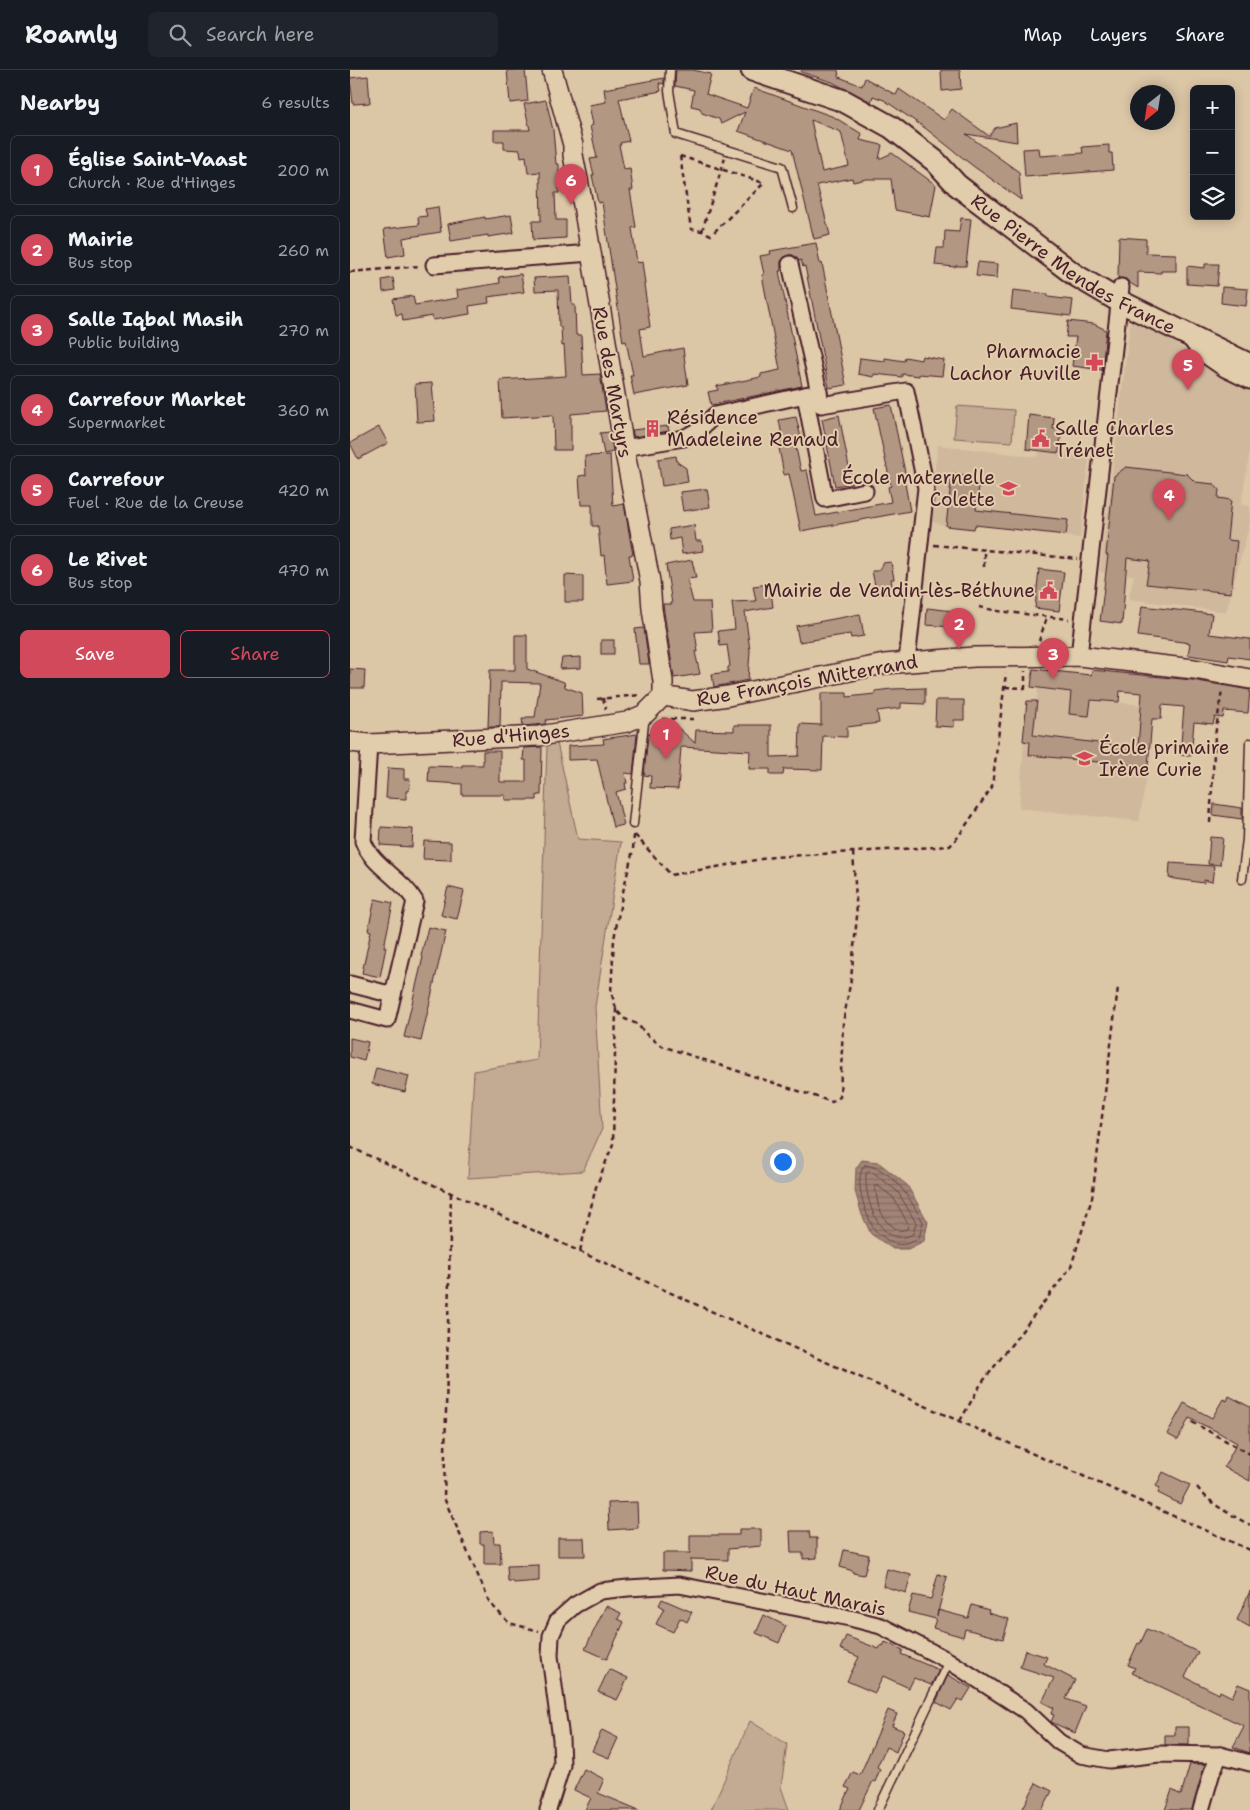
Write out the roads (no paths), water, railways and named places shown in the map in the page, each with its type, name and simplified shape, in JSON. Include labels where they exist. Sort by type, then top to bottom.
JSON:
[{"type":"main road","name":"Rue Pierre Mendes France","points":[[752,70],[844,101],[891,127],[935,161],[956,186],[1075,275],[1165,310],[1250,349]]},
{"type":"main road","name":"Rue Pierre Mendes France","points":[[1120,294],[1188,336],[1250,365]]},
{"type":"street","name":"Rue des Martyrs","points":[[552,70],[573,145],[573,155],[584,205],[624,448],[650,581],[663,696]]},
{"type":"street","points":[[434,265],[591,253]]},
{"type":"street","points":[[790,264],[812,394],[825,499],[866,491]]},
{"type":"street","points":[[1079,656],[1120,294]]},
{"type":"street","points":[[1188,336],[1199,351],[1225,369],[1250,381]]},
{"type":"street","points":[[812,394],[821,405],[906,391],[926,488],[906,661]]},
{"type":"street","points":[[624,448],[684,438],[700,429],[715,416],[812,394]]},
{"type":"street","name":"Rue François Mitterrand","points":[[663,696],[693,701],[884,664],[974,657],[1079,656],[1250,679]]},
{"type":"street","name":"Rue d'Hinges","points":[[350,742],[370,744],[539,736],[627,722],[645,722],[663,696]]},
{"type":"street","points":[[350,1010],[387,1020],[415,901],[409,891],[367,852],[363,841],[370,744]]},
{"type":"street","points":[[350,984],[393,995]]},
{"type":"street","name":"Rue du Haut Marais","points":[[548,1810],[562,1765],[561,1739],[550,1656],[551,1636],[558,1620],[575,1605],[600,1591],[679,1585],[881,1626],[949,1661],[1026,1711],[1059,1742],[1081,1755],[1109,1760],[1159,1754],[1220,1755],[1250,1763]]},
{"type":"street","points":[[1202,1810],[1212,1772],[1220,1755]]},
{"type":"lane","points":[[670,70],[669,91],[676,134],[782,167],[793,208]]},
{"type":"lane","points":[[633,824],[645,722]]},
{"type":"lane","points":[[1242,879],[1247,839],[1250,743]]},
{"type":"lane","points":[[878,1810],[949,1661]]},
{"type":"water","points":[[862,1160],[878,1162],[907,1185],[928,1222],[924,1241],[908,1249],[893,1249],[871,1234],[862,1215],[855,1191],[856,1168]]},
{"type":"place","name":"Le Rivet","points":[[571,205]]},
{"type":"place","name":"Pharmacie Lachor Auville","points":[[1095,362]]},
{"type":"place","name":"Carrefour","points":[[1188,390]]},
{"type":"place","name":"Résidence Madeleine Renaud","points":[[653,428]]},
{"type":"place","name":"Salle Charles Trénet","points":[[1041,439]]},
{"type":"place","name":"École maternelle Colette","points":[[1009,488]]},
{"type":"place","name":"Carrefour Market","points":[[1169,520]]},
{"type":"place","name":"Mairie de Vendin-lès-Béthune","points":[[1049,590]]},
{"type":"place","name":"Mairie","points":[[959,649]]},
{"type":"place","name":"Salle Iqbal Masih","points":[[1053,679]]},
{"type":"place","name":"École primaire Irène Curie","points":[[1085,758]]},
{"type":"place","name":"Église Saint-Vaast","points":[[666,759]]}]
